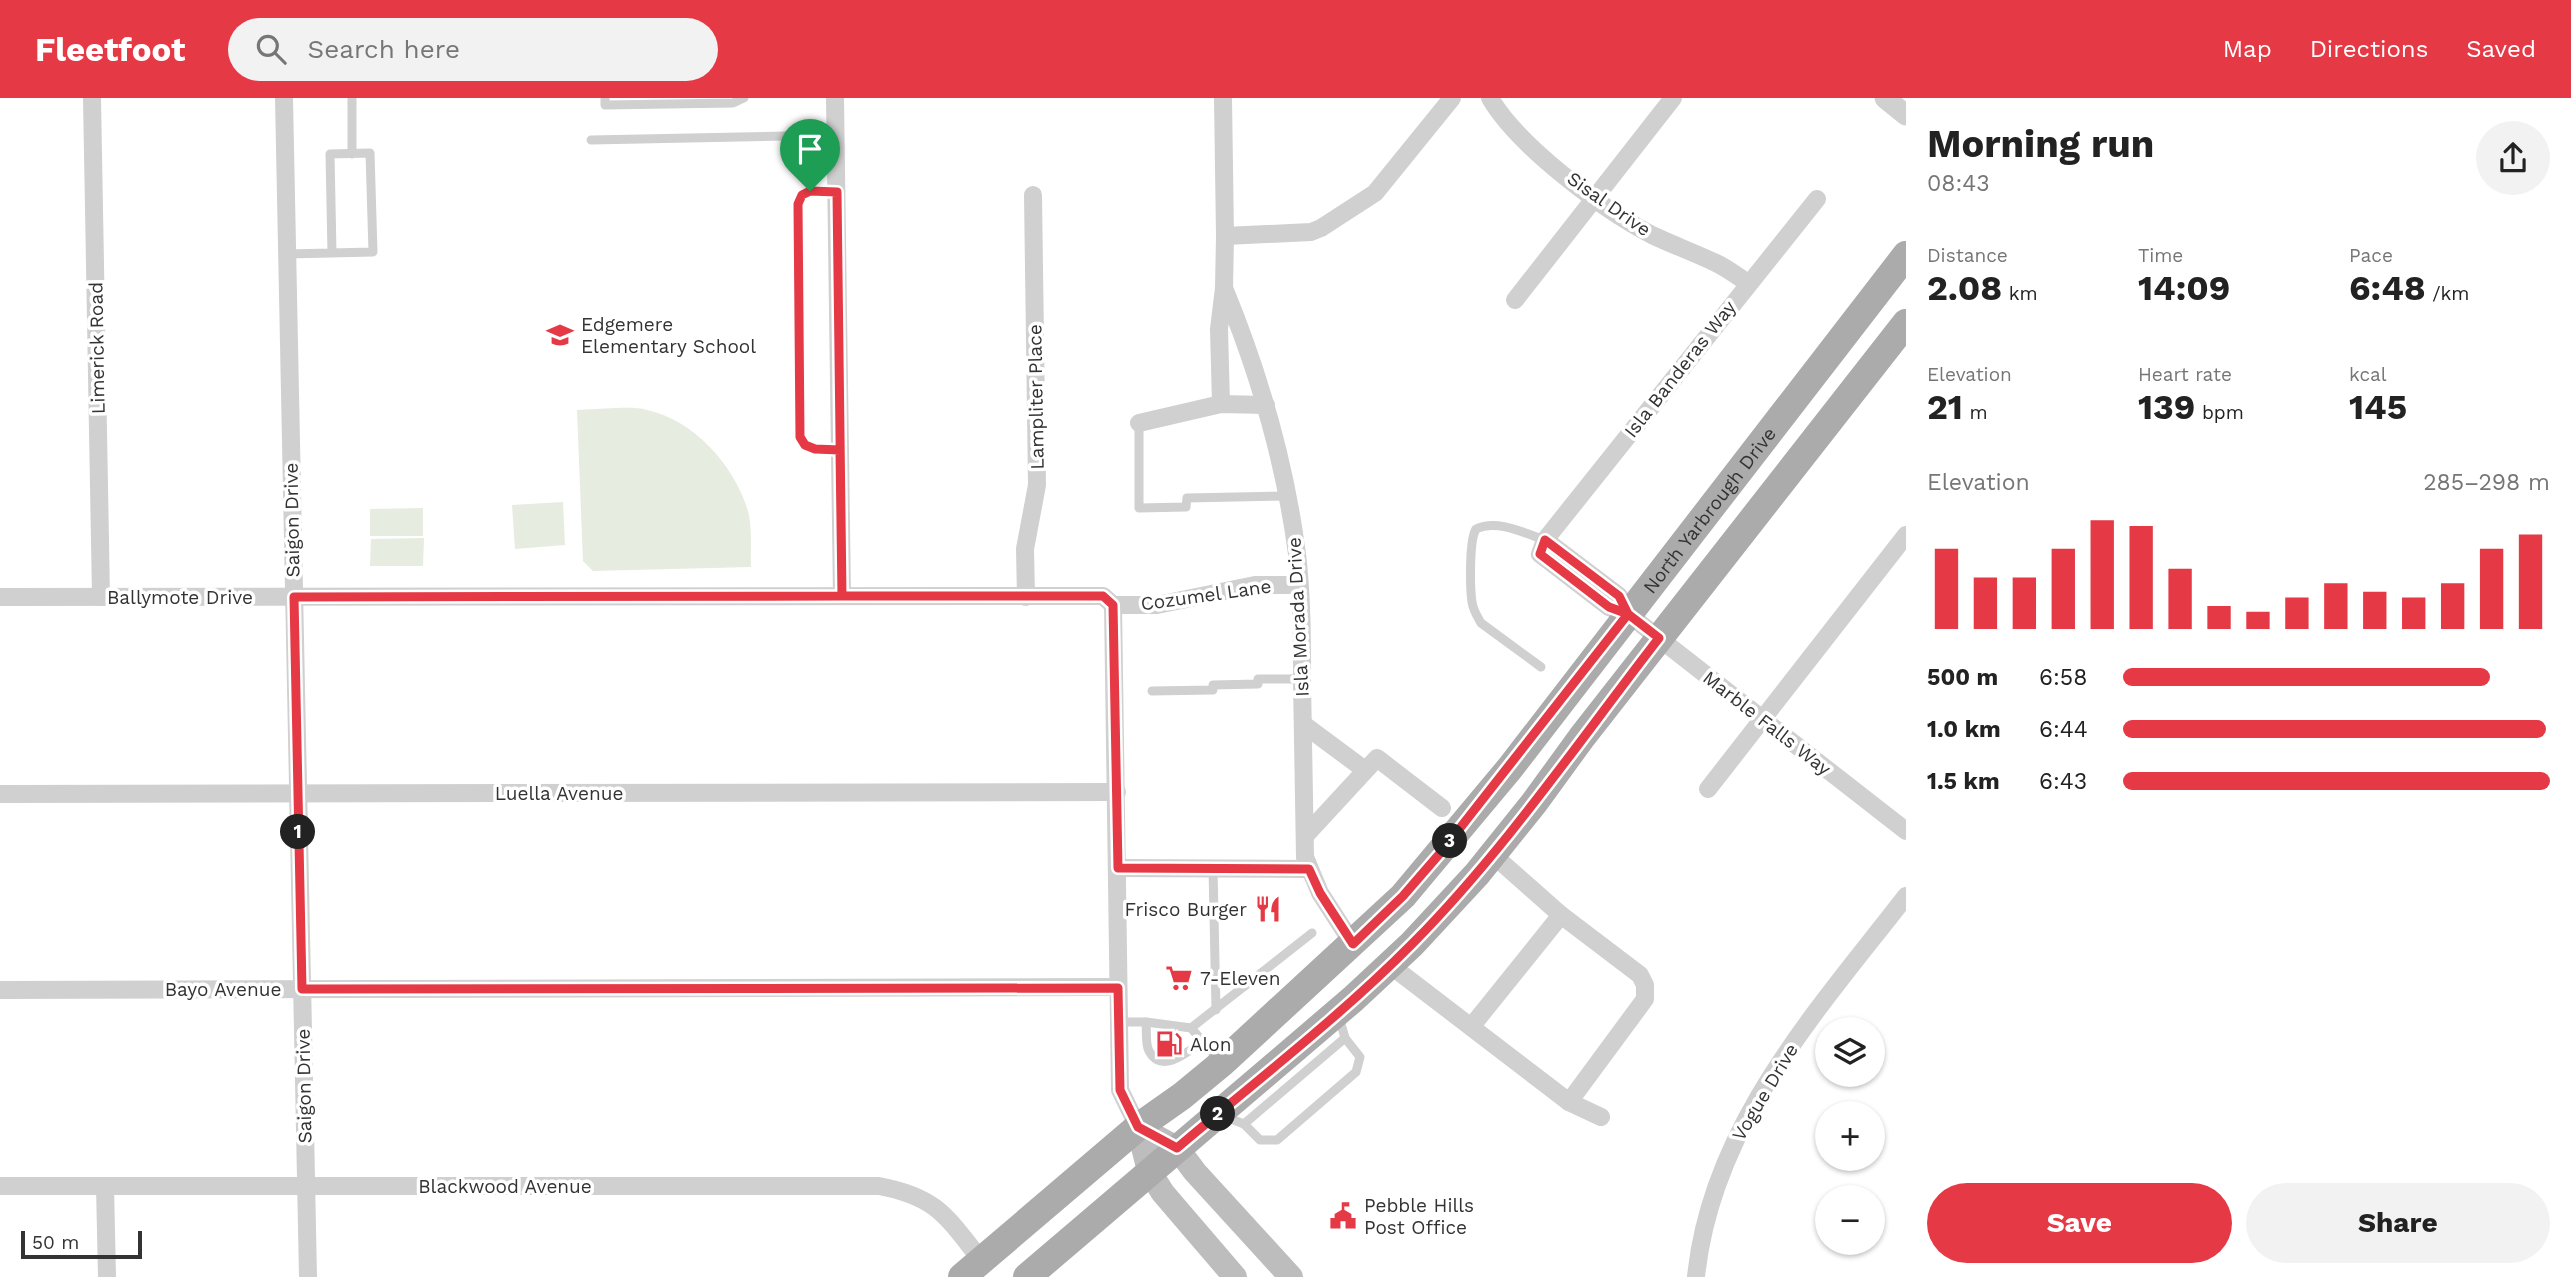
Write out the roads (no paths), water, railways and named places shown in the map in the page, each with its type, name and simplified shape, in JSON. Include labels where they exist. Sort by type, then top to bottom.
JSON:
[{"type":"main road","name":"North Yarbrough Drive","points":[[971,1269],[1138,1127],[1222,1063],[1403,896],[1442,851],[1628,614],[1906,255]]},
{"type":"main road","name":"North Yarbrough Drive","points":[[1027,1277],[1218,1114],[1342,1025],[1390,965],[1458,895],[1492,854],[1906,323]]},
{"type":"main road","points":[[1138,1127],[1177,1148],[1195,1172],[1291,1277]]},
{"type":"main road","points":[[1138,1127],[1149,1171],[1163,1193],[1230,1275]]},
{"type":"street","name":"Limerick Road","points":[[92,98],[101,597]]},
{"type":"street","name":"Saigon Drive","points":[[284,98],[308,1277]]},
{"type":"street","points":[[835,98],[842,596]]},
{"type":"street","name":"Isla Morada Drive","points":[[1221,404],[1219,329],[1224,288],[1225,236],[1223,98]]},
{"type":"street","points":[[1225,236],[1311,232],[1321,228],[1374,193],[1452,98]]},
{"type":"street","name":"Sisal Drive","points":[[1490,98],[1519,136],[1595,198],[1635,225],[1719,264],[1748,283]]},
{"type":"street","points":[[1515,300],[1673,98]]},
{"type":"street","points":[[1885,98],[1906,115]]},
{"type":"street","name":"Lampliter Place","points":[[1026,597],[1025,549],[1037,485],[1033,195]]},
{"type":"street","name":"Isla Banderas Way","points":[[1545,540],[1817,199]]},
{"type":"street","name":"Isla Morada Drive","points":[[1224,288],[1266,405],[1287,496],[1297,557],[1305,857],[1320,893],[1353,944]]},
{"type":"street","points":[[1139,423],[1221,404],[1266,405]]},
{"type":"street","points":[[1708,789],[1906,535]]},
{"type":"street","name":"Marble Falls Way","points":[[1545,540],[1619,596],[1628,614],[1906,831]]},
{"type":"street","name":"Cozumel Lane","points":[[1113,605],[1157,605],[1255,585],[1299,585]]},
{"type":"street","name":"Ballymote Drive","points":[[0,597],[1103,596],[1113,605]]},
{"type":"street","points":[[1113,605],[1120,1090],[1138,1127]]},
{"type":"street","points":[[1303,724],[1365,770]]},
{"type":"street","points":[[1305,836],[1377,758],[1442,808]]},
{"type":"street","name":"Luella Avenue","points":[[0,794],[1117,792]]},
{"type":"street","points":[[1492,854],[1561,915],[1640,975],[1645,985],[1645,999],[1569,1102]]},
{"type":"street","points":[[1118,868],[1309,869]]},
{"type":"street","name":"Vogue Drive","points":[[1696,1277],[1706,1219],[1716,1184],[1729,1151],[1754,1104],[1803,1029],[1906,896]]},
{"type":"street","points":[[1471,1027],[1561,915]]},
{"type":"street","points":[[1390,965],[1569,1102],[1601,1116]]},
{"type":"street","name":"Bayo Avenue","points":[[0,990],[1118,988]]},
{"type":"street","name":"Blackwood Avenue","points":[[0,1186],[878,1186],[905,1191],[931,1204],[952,1223],[971,1269]]},
{"type":"street","points":[[104,1186],[107,1277]]},
{"type":"lane","points":[[352,98],[352,154]]},
{"type":"lane","points":[[605,98],[605,105],[733,103],[744,98]]},
{"type":"lane","points":[[591,140],[836,135]]},
{"type":"lane","points":[[287,254],[332,253],[373,252],[370,153],[330,154],[332,253]]},
{"type":"lane","points":[[837,192],[810,191],[802,195],[798,204],[800,437],[805,445],[815,449],[840,450]]},
{"type":"lane","points":[[1139,423],[1139,508],[1186,507],[1187,498],[1287,496]]},
{"type":"lane","points":[[1541,667],[1481,623],[1477,617],[1472,601],[1473,539],[1476,529],[1489,525],[1501,526],[1545,540]]},
{"type":"lane","points":[[1152,691],[1213,690],[1213,685],[1258,684],[1258,679],[1302,679]]},
{"type":"lane","points":[[1213,868],[1216,1010]]},
{"type":"lane","points":[[1191,1028],[1312,933]]},
{"type":"lane","points":[[1119,1022],[1191,1028],[1222,1063]]},
{"type":"lane","points":[[1146,1023],[1148,1050],[1155,1058],[1167,1062],[1179,1058],[1203,1041]]},
{"type":"lane","points":[[1218,1114],[1244,1124],[1260,1140],[1277,1140],[1356,1072],[1360,1057],[1342,1025],[1244,1124]]},
{"type":"place","name":"Edgemere Elementary School","points":[[560,335]]},
{"type":"place","name":"Frisco Burger","points":[[1268,909]]},
{"type":"place","name":"7-Eleven","points":[[1179,978]]},
{"type":"place","name":"Alon","points":[[1169,1044]]},
{"type":"place","name":"Pebble Hills Post Office","points":[[1343,1216]]}]
